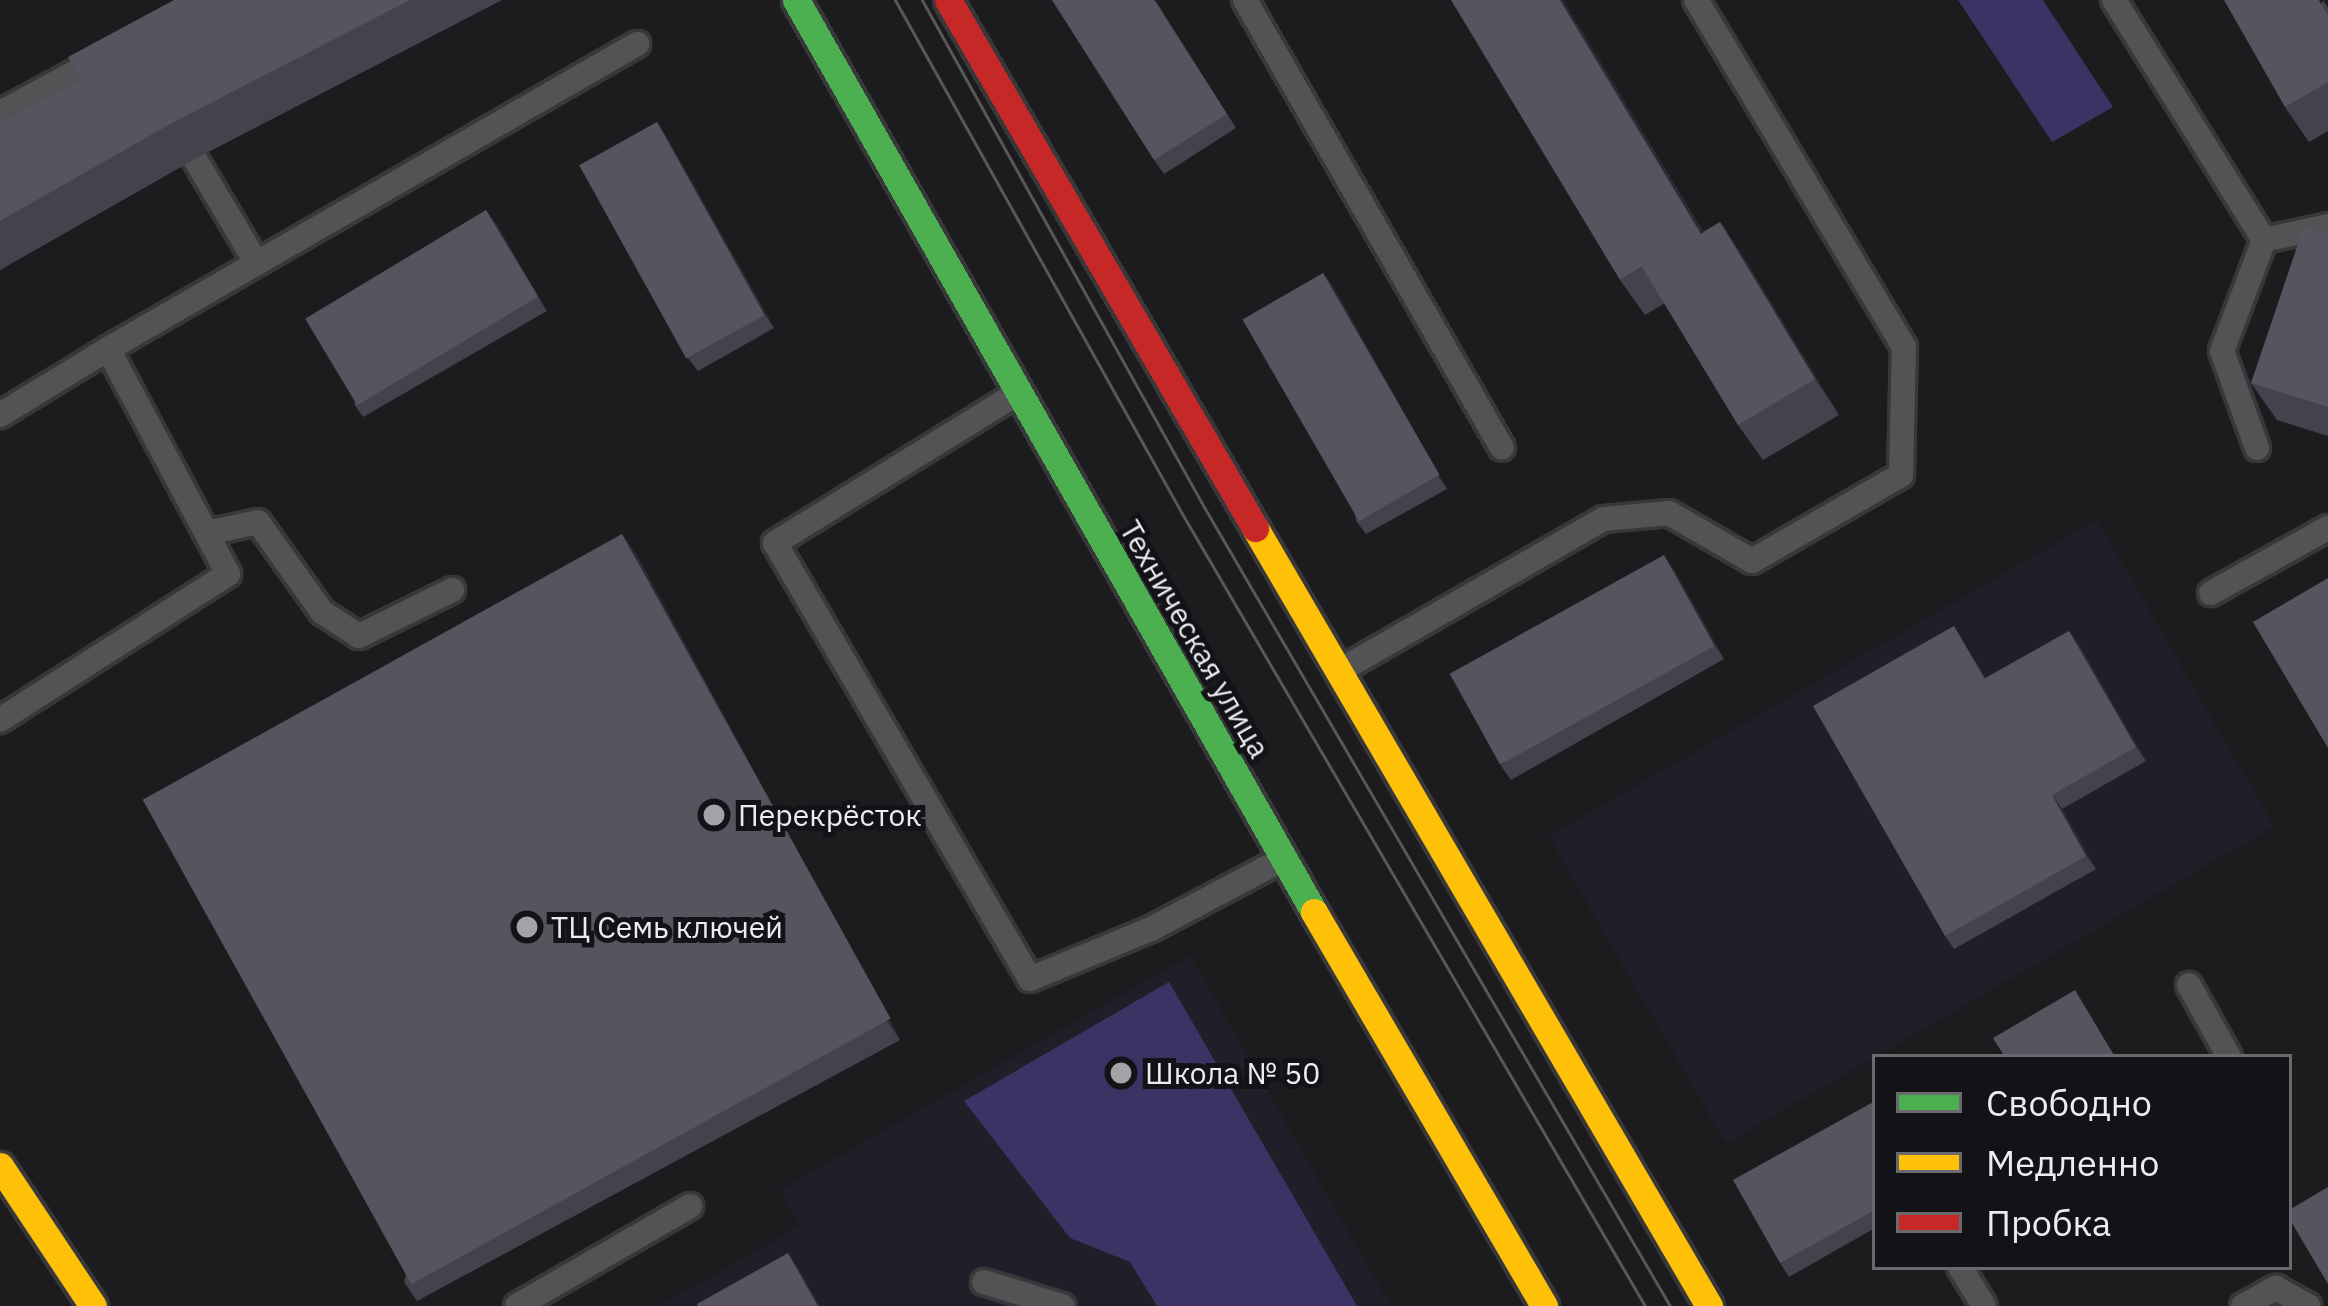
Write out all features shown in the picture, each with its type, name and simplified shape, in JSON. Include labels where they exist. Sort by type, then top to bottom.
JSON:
[{"type":"street","name":"Техническая улица","points":[[796,0],[1282,859],[1544,1306]]},
{"type":"street","points":[[947,0],[1708,1306]]},
{"type":"street","points":[[0,1166],[93,1306]]},
{"type":"lane","points":[[1245,0],[1502,448]]},
{"type":"lane","points":[[1339,671],[1604,519],[1670,514],[1752,561],[1901,475],[1904,347],[1696,0]]},
{"type":"lane","points":[[2114,0],[2264,240]]},
{"type":"lane","points":[[0,113],[129,42]]},
{"type":"lane","points":[[0,415],[637,44]]},
{"type":"lane","points":[[195,159],[256,262]]},
{"type":"lane","points":[[2264,240],[2328,226]]},
{"type":"lane","points":[[2258,448],[2222,351],[2264,240]]},
{"type":"lane","points":[[0,720],[228,574],[108,349]]},
{"type":"lane","points":[[1017,394],[775,543],[1030,979],[1153,928],[1282,859]]},
{"type":"lane","points":[[207,533],[258,522],[322,612],[359,636],[452,590]]},
{"type":"lane","points":[[2211,593],[2328,528]]},
{"type":"lane","points":[[2188,985],[2227,1054]]},
{"type":"lane","points":[[517,1306],[690,1206]]},
{"type":"lane","points":[[1962,1270],[1984,1306]]},
{"type":"lane","points":[[2243,1306],[2271,1278],[2308,1306]]},
{"type":"lane","points":[[984,1282],[1063,1306]]},
{"type":"shaded area","points":[[1958,0],[2043,0],[2113,107],[2052,142]]},
{"type":"shaded area","points":[[2097,520],[2274,827],[1880,1054],[1872,1054],[1872,1059],[1726,1143],[1549,836]]},
{"type":"shaded area","name":"Школа № 50","points":[[1190,956],[1391,1306],[660,1306],[800,1226],[780,1190]]},
{"type":"shaded area","points":[[1169,982],[1357,1306],[1157,1306],[1130,1262],[1070,1238],[964,1101]]},
{"type":"building","points":[[174,0],[410,0],[170,124],[0,221],[0,123],[80,79],[68,57]]},
{"type":"building","points":[[1052,0],[1154,0],[1227,114],[1154,160]]},
{"type":"building","points":[[1451,0],[1560,0],[1701,234],[1720,222],[1815,379],[1738,425],[1642,267],[1620,280]]},
{"type":"building","points":[[2224,0],[2319,0],[2328,16],[2328,82],[2285,107]]},
{"type":"building","points":[[657,122],[764,315],[686,358],[579,165]]},
{"type":"building","points":[[486,210],[538,297],[357,405],[305,319]]},
{"type":"building","points":[[2304,226],[2328,235],[2328,407],[2251,383]]},
{"type":"building","points":[[1323,273],[1440,475],[1359,521],[1242,320]]},
{"type":"building","name":"ТЦ Семь ключей","points":[[622,534],[891,1019],[411,1284],[143,800]]},
{"type":"building","points":[[1664,555],[1714,646],[1500,765],[1450,674]]},
{"type":"building","points":[[2328,578],[2328,748],[2253,622]]},
{"type":"building","points":[[1954,626],[1984,679],[2069,631],[2136,747],[2052,795],[2086,856],[1945,936],[1813,706]]},
{"type":"building","points":[[2075,990],[2113,1054],[2003,1054],[1993,1038]]},
{"type":"building","points":[[1872,1103],[1872,1212],[1780,1263],[1733,1180]]},
{"type":"building","points":[[2328,1187],[2328,1284],[2292,1223],[2292,1208]]},
{"type":"building","points":[[788,1253],[818,1306],[698,1306],[697,1304]]},
{"type":"tram line","points":[[895,0],[1184,517],[1645,1306]]},
{"type":"tram line","points":[[922,0],[1204,507],[1670,1306]]},
{"type":"traffic: fast","points":[[796,0],[1314,912]]},
{"type":"traffic: slow","points":[[1255,528],[1709,1306]]},
{"type":"traffic: slow","points":[[1314,912],[1544,1306]]},
{"type":"traffic: slow","points":[[0,1166],[93,1306]]},
{"type":"traffic: jam","points":[[948,0],[1255,528]]},
{"type":"place","name":"Перекрёсток","points":[[714,815]]},
{"type":"place","name":"ТЦ Семь ключей","points":[[527,927]]},
{"type":"place","name":"Школа № 50","points":[[1121,1073]]}]
